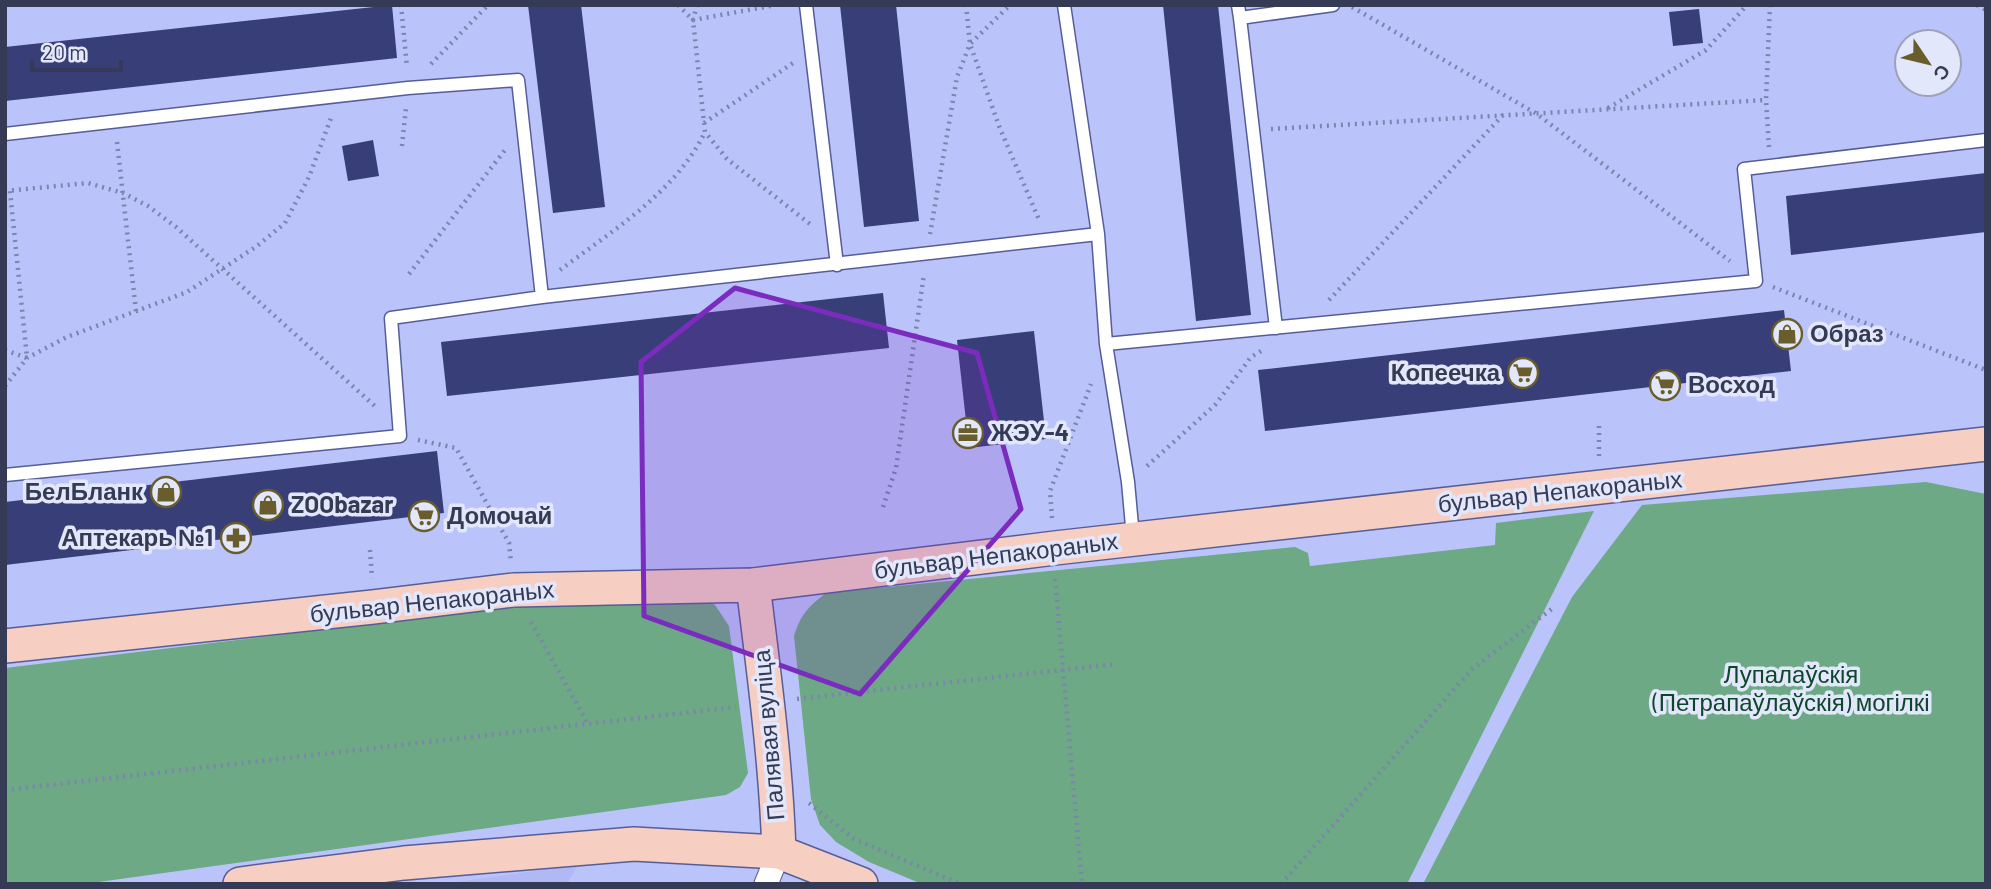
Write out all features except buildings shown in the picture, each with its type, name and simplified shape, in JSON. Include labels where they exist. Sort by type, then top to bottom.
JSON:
[{"type":"main road","name":"бульвар Непакораных","points":[[5,646],[514,590],[753,585],[1055,548],[1986,444]]},
{"type":"main road","name":"Палявая вуліца","points":[[753,585],[768,703],[779,852]]},
{"type":"main road","points":[[240,884],[404,863],[634,844],[779,852],[861,884]]},
{"type":"street","name":"Палявая вуліца","points":[[766,884],[779,852]]},
{"type":"lane","points":[[806,5],[837,265]]},
{"type":"lane","points":[[1064,5],[1098,234],[1106,344],[1128,482],[1133,540]]},
{"type":"lane","points":[[1276,328],[1239,12],[1333,5]]},
{"type":"lane","points":[[5,134],[340,95],[518,80],[541,291]]},
{"type":"lane","points":[[1106,344],[1756,281],[1744,169],[1986,141]]},
{"type":"lane","points":[[5,475],[400,436],[391,318],[541,291],[837,265],[1098,234]]},
{"type":"path","points":[[408,88],[488,5]]},
{"type":"path","points":[[678,5],[693,20]]},
{"type":"path","points":[[541,291],[641,209],[694,155],[705,132],[693,20],[697,5]]},
{"type":"path","points":[[693,20],[776,5]]},
{"type":"path","points":[[966,5],[970,44],[999,126],[1048,240]]},
{"type":"path","points":[[1348,5],[1537,114],[1756,281],[1986,370]]},
{"type":"path","points":[[1605,109],[1706,50],[1747,5]]},
{"type":"path","points":[[1770,5],[1766,100],[1770,166]]},
{"type":"path","points":[[1977,5],[1986,10]]},
{"type":"path","points":[[704,123],[811,51]]},
{"type":"path","points":[[5,386],[27,358],[67,337],[187,292],[257,246],[285,223],[309,177],[340,95]]},
{"type":"path","points":[[1253,130],[1766,100]]},
{"type":"path","points":[[115,121],[135,311]]},
{"type":"path","points":[[410,274],[524,125]]},
{"type":"path","points":[[705,132],[727,159],[834,242]]},
{"type":"path","points":[[27,358],[7,191],[88,183],[123,193],[148,206],[176,227],[399,427]]},
{"type":"path","points":[[1082,884],[1062,669],[1050,491],[1106,344]]},
{"type":"path","points":[[5,351],[27,358]]},
{"type":"path","points":[[1599,461],[1600,424]]},
{"type":"path","points":[[1281,884],[1472,669],[1553,608]]},
{"type":"path","points":[[5,790],[1116,664]]},
{"type":"path","points":[[803,798],[854,839],[961,884]]},
{"type":"highlighted area","points":[[735,288],[977,353],[1021,509],[860,694],[644,616],[641,362]]},
{"type":"shaded area","points":[[578,865],[567,884],[443,884]]},
{"type":"green space","name":"Лупалаўскія (Петрапаўлаўскія) могілкі","points":[[1926,482],[1986,494],[1986,884],[1423,884],[1572,597],[1642,505]]},
{"type":"green space","points":[[1594,511],[1407,884],[922,884],[869,862],[836,842],[820,825],[811,799],[794,636],[806,611],[826,593],[1295,547],[1308,553],[1310,566],[1495,545],[1496,523]]},
{"type":"green space","points":[[677,587],[695,590],[715,605],[729,626],[748,773],[740,787],[726,795],[84,884],[5,884],[5,668]]},
{"type":"place","name":"Образ","points":[[1787,334]]},
{"type":"place","name":"Копеечка","points":[[1523,373]]},
{"type":"place","name":"Восход","points":[[1665,385]]},
{"type":"place","name":"ЖЭУ-4","points":[[968,433]]},
{"type":"place","name":"БелБланк","points":[[166,492]]},
{"type":"place","name":"ZOObazar","points":[[268,505]]},
{"type":"place","name":"Домочай","points":[[424,516]]},
{"type":"place","name":"Аптекарь №1","points":[[236,538]]}]
